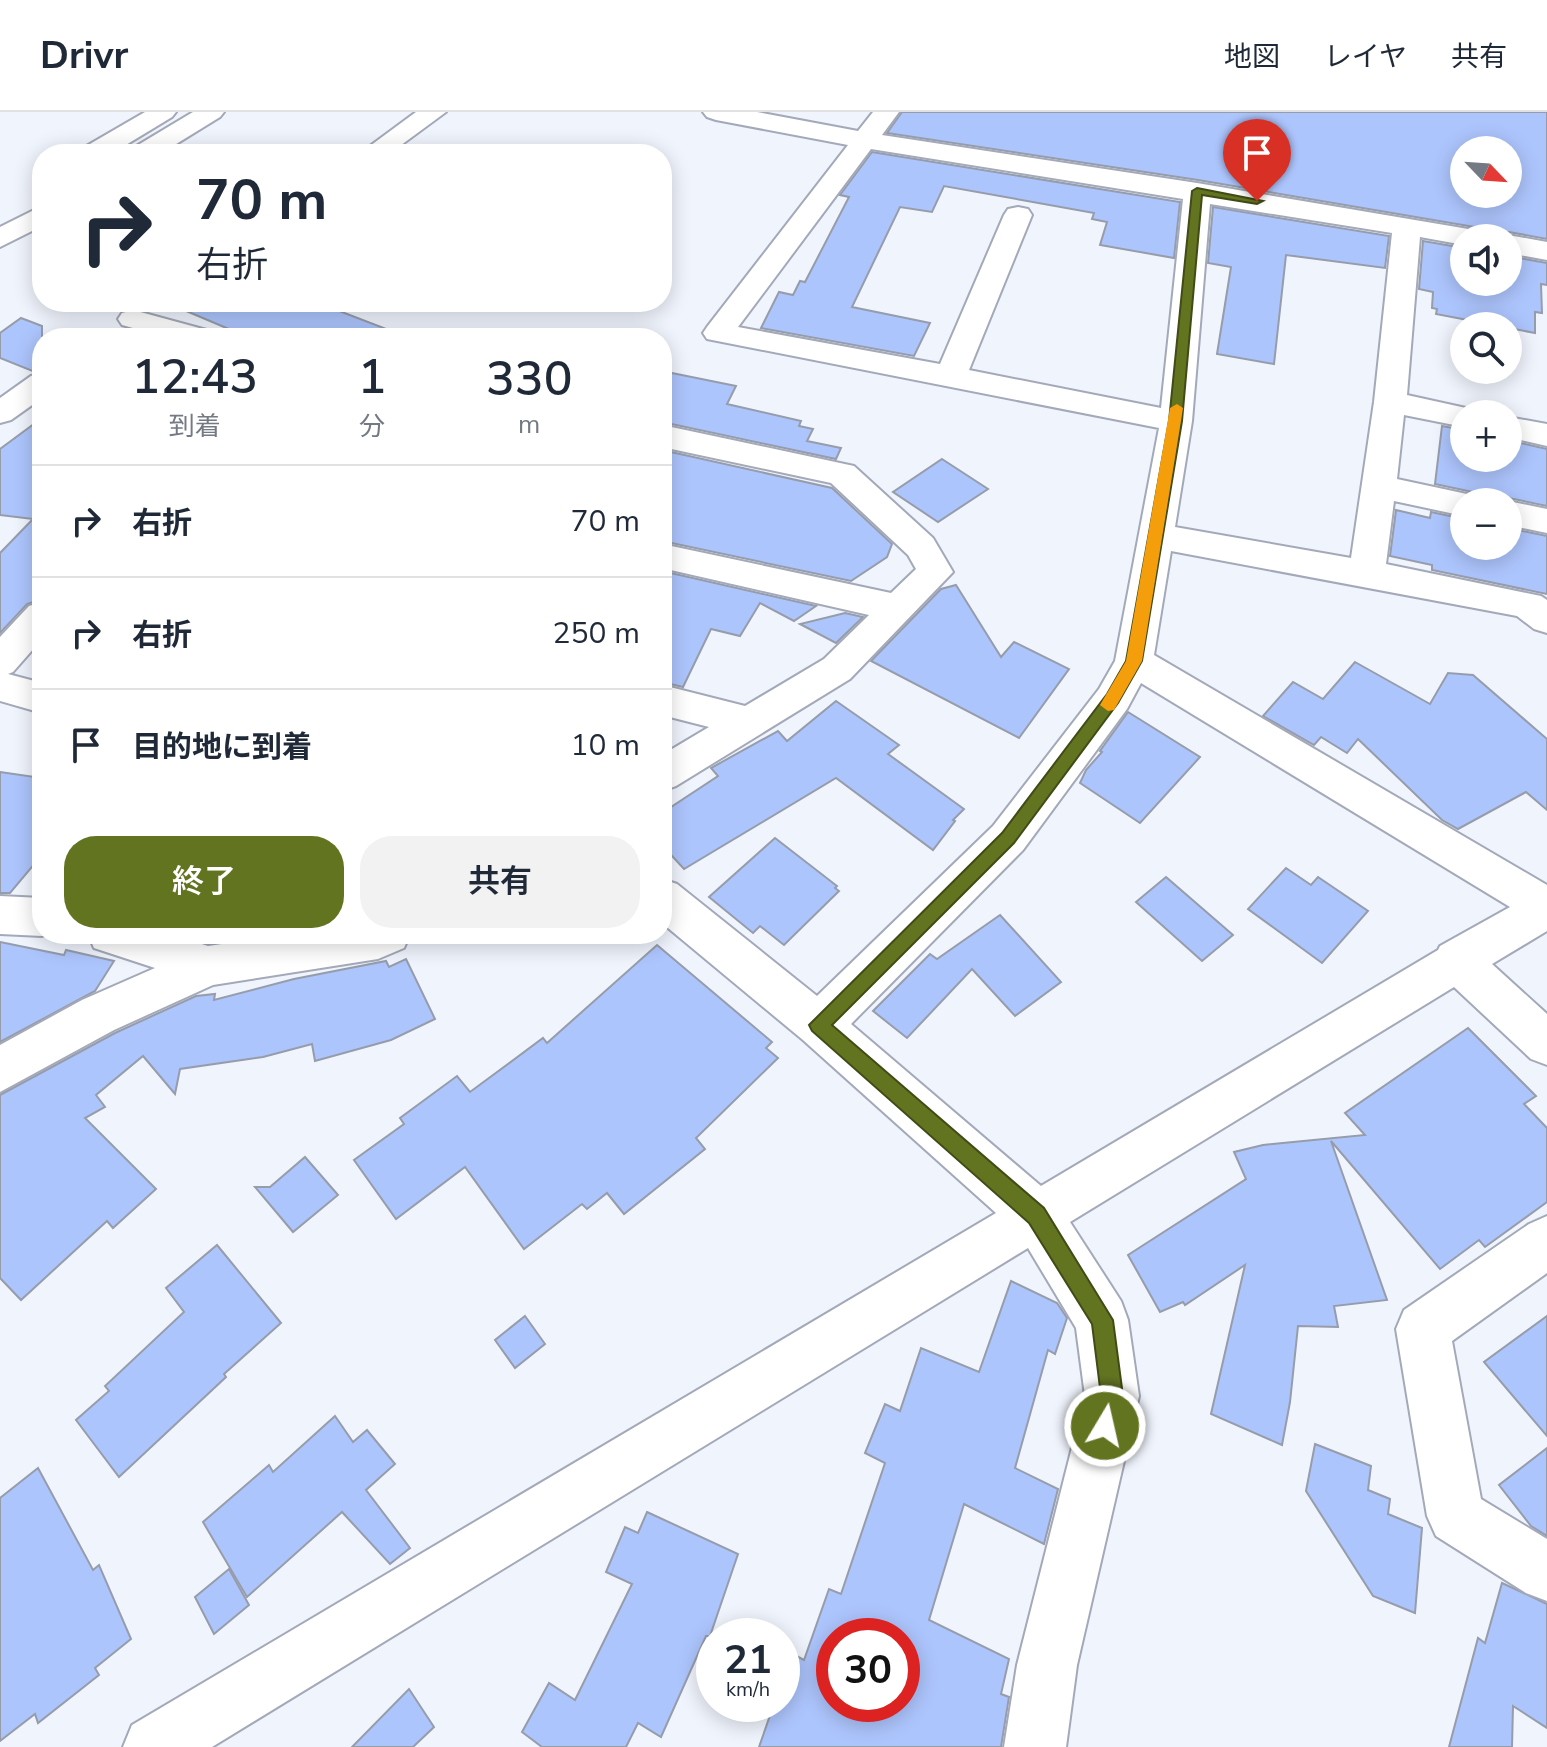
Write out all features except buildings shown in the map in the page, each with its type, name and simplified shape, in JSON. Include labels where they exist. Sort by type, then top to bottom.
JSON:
[{"type":"street","points":[[109,144],[163,112]]},
{"type":"street","points":[[158,144],[211,112]]},
{"type":"street","points":[[387,144],[433,112]]},
{"type":"street","points":[[716,112],[864,140],[1450,233]]},
{"type":"street","points":[[886,112],[718,333],[1176,421]]},
{"type":"street","points":[[819,1025],[1008,838],[1113,699],[1134,661],[1176,421],[1197,191]]},
{"type":"street","points":[[951,376],[1018,215]]},
{"type":"street","points":[[0,239],[32,220]]},
{"type":"street","points":[[1367,573],[1390,402],[1407,225]]},
{"type":"street","points":[[1522,247],[1547,251]]},
{"type":"street","points":[[120,328],[143,312]]},
{"type":"street","points":[[133,319],[166,328]]},
{"type":"street","points":[[0,413],[32,390]]},
{"type":"street","points":[[1390,402],[1450,414]]},
{"type":"street","points":[[1522,430],[1547,435]]},
{"type":"street","points":[[672,438],[842,474],[921,547],[935,572],[837,669],[672,769]]},
{"type":"street","points":[[1378,486],[1450,501]]},
{"type":"street","points":[[1522,516],[1547,521]]},
{"type":"street","points":[[1155,536],[1528,605],[1547,620]]},
{"type":"street","points":[[672,558],[897,608]]},
{"type":"street","points":[[0,662],[32,626]]},
{"type":"street","points":[[154,1747],[1547,907],[1134,661]]},
{"type":"street","points":[[0,686],[32,695]]},
{"type":"street","points":[[672,703],[752,723]]},
{"type":"street","points":[[672,905],[819,1025],[1036,1215],[1102,1320],[1112,1396],[1047,1665],[1035,1747]]},
{"type":"street","points":[[0,915],[32,917]]},
{"type":"street","points":[[141,944],[208,966]]},
{"type":"street","points":[[0,1070],[98,1015],[208,966],[352,944]]},
{"type":"street","points":[[1456,960],[1547,1044]]},
{"type":"street","points":[[1547,1242],[1423,1329],[1456,1516],[1547,1572]]},
{"type":"slow traffic","points":[[1108,705],[1134,661],[1177,408]]},
{"type":"route","points":[[1105,1426],[1112,1396],[1102,1320],[1036,1215],[819,1025],[1008,838],[1113,699],[1134,661],[1176,421],[1197,191],[1257,201]]}]
